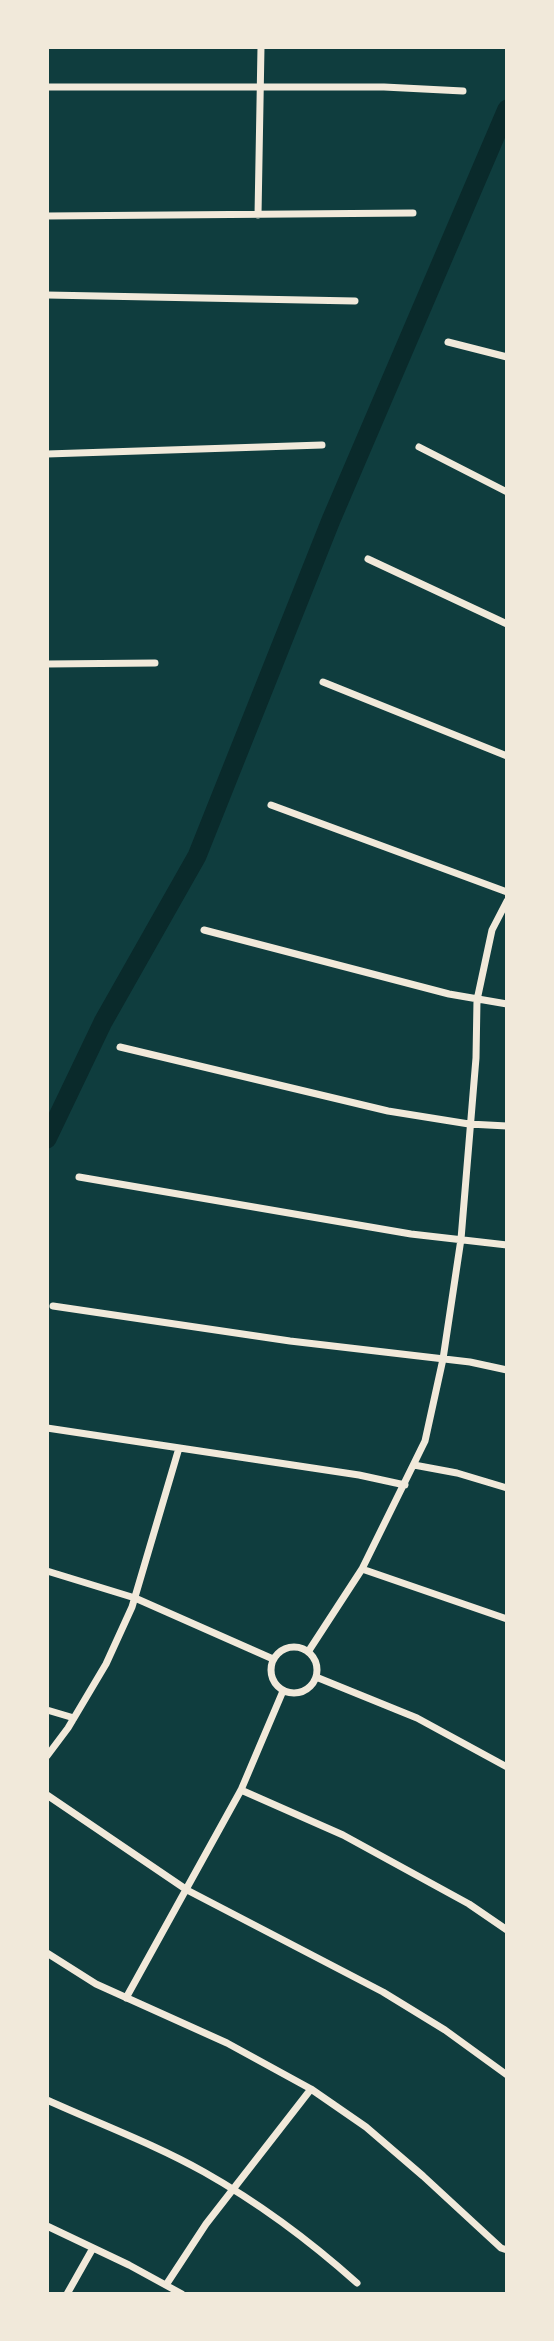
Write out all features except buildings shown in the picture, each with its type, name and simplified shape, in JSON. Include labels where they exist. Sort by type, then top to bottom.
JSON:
[{"type":"street","points":[[258,215],[261,47]]},
{"type":"street","points":[[47,87],[384,87],[463,91]]},
{"type":"street","points":[[47,216],[413,213]]},
{"type":"street","points":[[47,295],[355,301]]},
{"type":"street","points":[[448,342],[507,357]]},
{"type":"street","points":[[47,454],[322,445]]},
{"type":"street","points":[[419,447],[507,492]]},
{"type":"street","points":[[368,559],[507,624]]},
{"type":"street","points":[[47,664],[155,663]]},
{"type":"street","points":[[323,682],[507,756]]},
{"type":"street","points":[[271,805],[507,892]]},
{"type":"street","points":[[308,1652],[362,1569],[425,1441],[443,1359],[461,1239],[476,1058],[477,1000],[492,930],[507,901]]},
{"type":"street","points":[[204,930],[477,1000],[507,1004]]},
{"type":"street","points":[[120,1046],[388,1111],[469,1124],[507,1126]]},
{"type":"street","points":[[79,1177],[411,1234],[507,1245]]},
{"type":"street","points":[[53,1306],[290,1340],[470,1362],[507,1370]]},
{"type":"street","points":[[47,1428],[405,1485]]},
{"type":"street","points":[[47,1756],[74,1718],[106,1664],[135,1598],[179,1448]]},
{"type":"street","points":[[414,1465],[457,1473],[507,1488]]},
{"type":"street","points":[[362,1569],[507,1619]]},
{"type":"street","points":[[47,1571],[135,1598],[273,1659]]},
{"type":"street","points":[[299,1648],[308,1652],[316,1664],[316,1677],[311,1686],[303,1692],[283,1691],[271,1677],[273,1659],[280,1651],[299,1648]]},
{"type":"street","points":[[316,1677],[417,1718],[507,1767]]},
{"type":"street","points":[[126,1998],[241,1790],[283,1691]]},
{"type":"street","points":[[47,1710],[74,1718]]},
{"type":"street","points":[[241,1790],[364,1846],[469,1904],[507,1930]]},
{"type":"street","points":[[47,1795],[187,1890],[383,1992],[445,2030],[507,2075]]},
{"type":"street","points":[[47,1953],[96,1984],[227,2043],[311,2089],[366,2127],[501,2248],[507,2250]]},
{"type":"street","points":[[166,2285],[206,2224],[311,2089]]},
{"type":"street","points":[[47,2100],[144,2142],[204,2172],[300,2236],[357,2283]]},
{"type":"street","points":[[47,2226],[182,2294]]},
{"type":"street","points":[[67,2294],[93,2248]]},
{"type":"waterway","points":[[47,1139],[103,1022],[197,856],[331,520],[507,109]]}]
